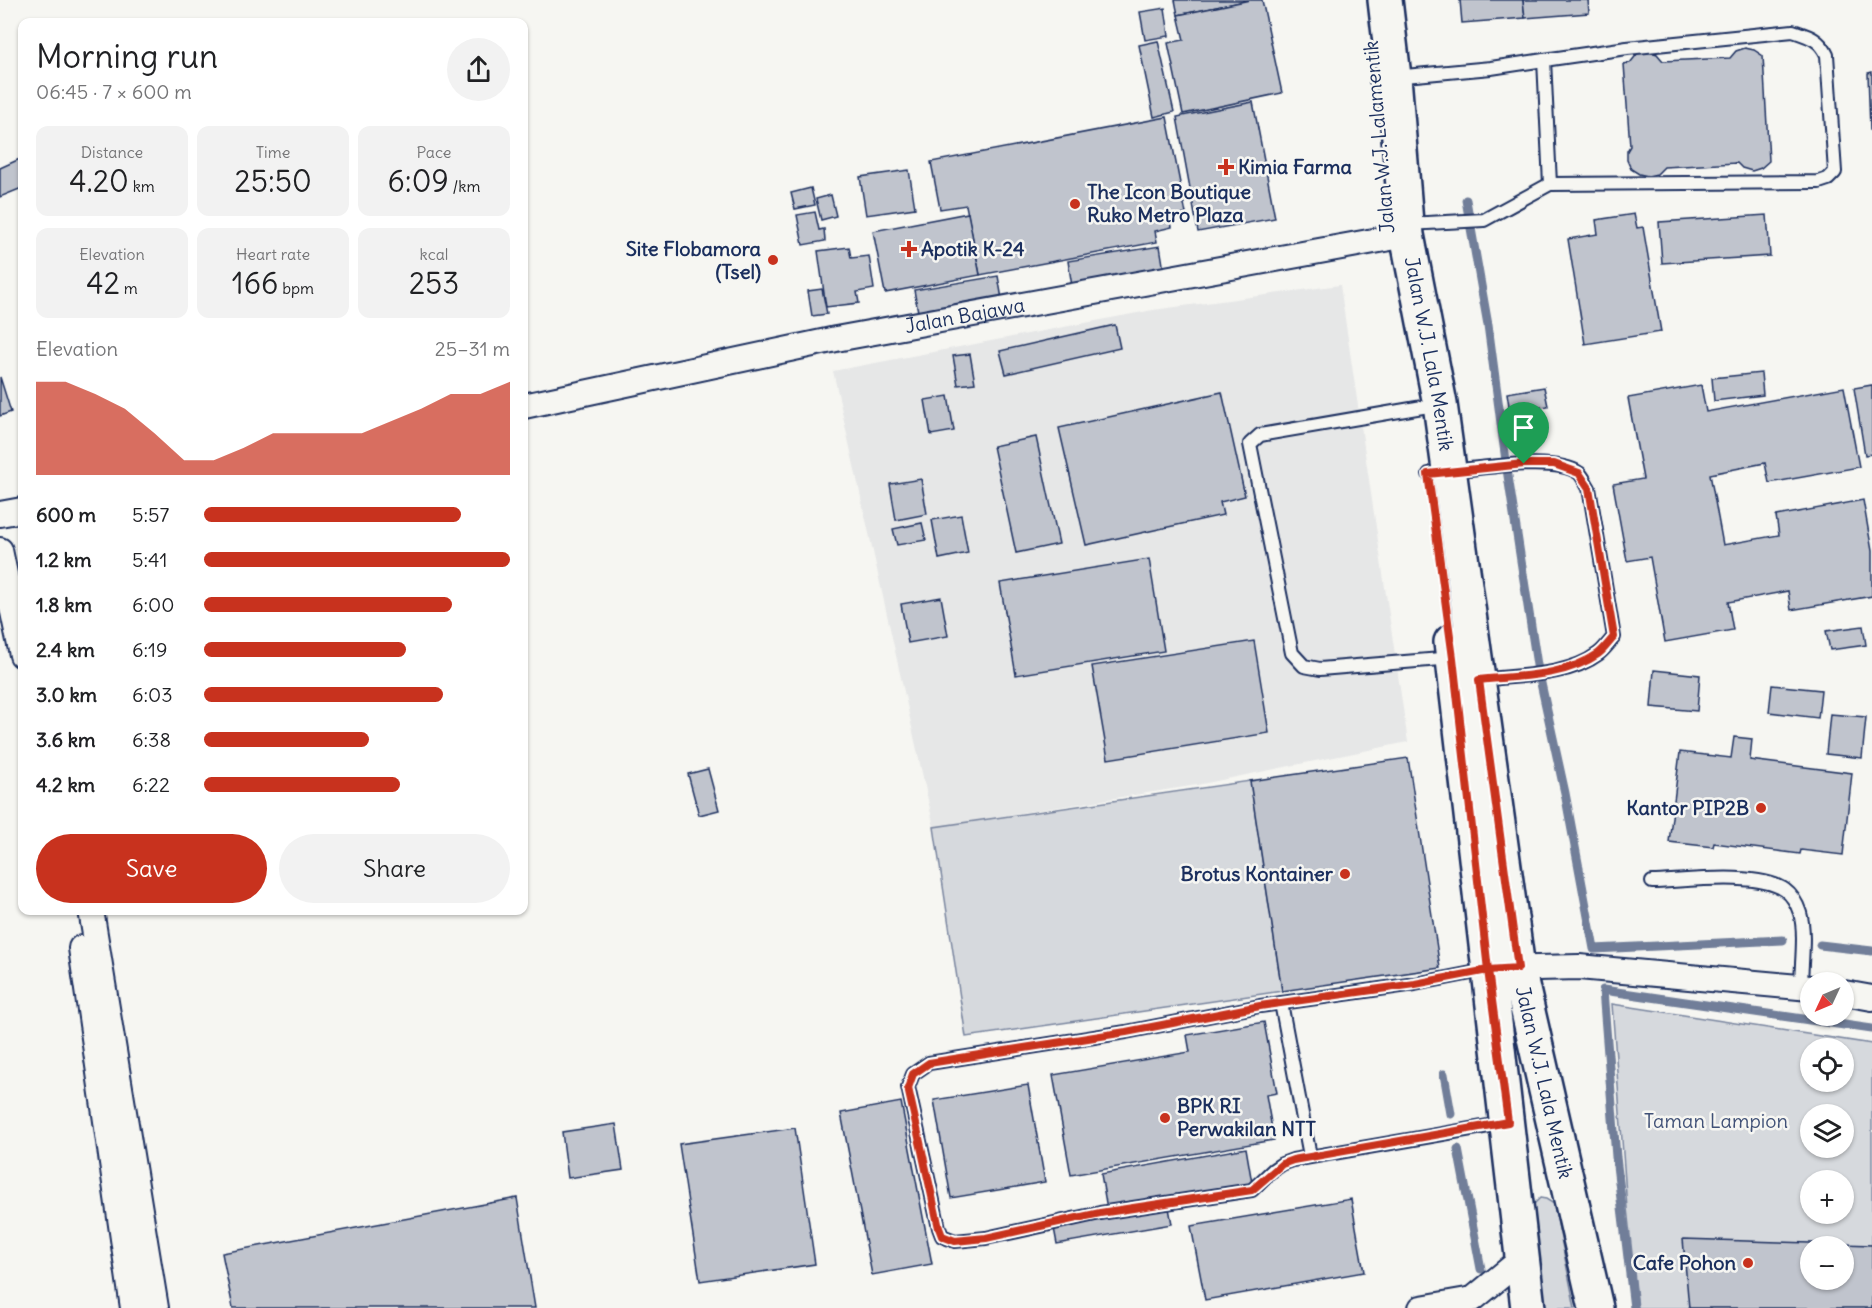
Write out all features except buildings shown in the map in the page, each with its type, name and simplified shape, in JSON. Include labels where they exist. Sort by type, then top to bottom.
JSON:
[{"type":"main road","name":"Jalan W.J. Lalamentik","points":[[1365,0],[1385,79],[1397,231],[1430,406],[1466,670],[1503,969],[1508,1122],[1528,1308]]},
{"type":"main road","points":[[1385,0],[1385,79]]},
{"type":"main road","name":"Jalan W.J. Lala Mentik","points":[[1503,969],[1596,1308]]},
{"type":"street","name":"Jalan Bajawa","points":[[528,405],[836,339],[1397,231]]},
{"type":"street","points":[[0,514],[18,511]]},
{"type":"street","points":[[0,550],[18,636]]},
{"type":"street","points":[[77,915],[156,1308]]},
{"type":"street","points":[[91,915],[101,1028],[133,1308]]},
{"type":"street","points":[[1503,969],[1580,967],[1800,987]]},
{"type":"street","points":[[1854,995],[1872,998]]},
{"type":"street","points":[[1421,1308],[1473,1299],[1522,1258]]},
{"type":"lane","points":[[1385,79],[1491,68],[1627,48],[1793,31],[1812,37],[1823,45],[1827,55],[1835,172],[1828,179],[1819,182],[1550,184],[1484,220],[1452,221],[1397,231]]},
{"type":"lane","points":[[1544,60],[1550,184]]},
{"type":"lane","points":[[1430,406],[1260,435],[1250,444],[1292,653],[1304,666],[1320,669],[1466,670],[1516,676],[1578,665],[1599,653],[1614,637],[1589,488],[1579,473],[1554,464],[1524,464],[1439,473]]},
{"type":"lane","points":[[1652,882],[1740,879],[1768,883],[1784,889],[1793,897],[1800,913],[1805,972]]},
{"type":"lane","points":[[1503,969],[1281,1003],[1126,1032],[929,1063],[913,1074],[908,1088],[939,1228],[942,1236],[955,1241],[986,1238],[1100,1213],[1252,1190],[1282,1164],[1310,1156],[1508,1122]]},
{"type":"lane","points":[[1281,1003],[1310,1156]]},
{"type":"shaded area","points":[[1340,285],[1408,742],[1197,785],[934,827],[833,371],[1153,310]]},
{"type":"green space","points":[[1250,781],[1282,991],[966,1037],[934,827]]},
{"type":"green space","name":"Taman Lampion","points":[[1612,1004],[1833,1038],[1800,1038],[1800,1092],[1854,1092],[1854,1041],[1872,1044],[1872,1308],[1638,1308],[1627,1208]]},
{"type":"green space","points":[[1540,1198],[1554,1204],[1575,1308],[1543,1308],[1533,1205]]},
{"type":"waterway","points":[[1466,200],[1488,325],[1537,665],[1565,793],[1594,949],[1783,940]]},
{"type":"waterway","points":[[1820,945],[1872,951]]},
{"type":"waterway","points":[[1634,1308],[1616,1157],[1603,990],[1872,1029]]},
{"type":"waterway","points":[[1444,1074],[1451,1114]]},
{"type":"waterway","points":[[1458,1149],[1481,1269]]},
{"type":"place","name":"Kimia Farma","points":[[1226,167]]},
{"type":"place","name":"The Icon Boutique Ruko Metro Plaza","points":[[1075,204]]},
{"type":"place","name":"Apotik K-24","points":[[909,249]]},
{"type":"place","name":"Site Flobamora (Tsel)","points":[[773,260]]},
{"type":"place","name":"Kantor PIP2B","points":[[1761,808]]},
{"type":"place","name":"Brotus Kontainer","points":[[1345,874]]},
{"type":"place","name":"BPK RI Perwakilan NTT","points":[[1165,1118]]},
{"type":"place","name":"Cafe Pohon","points":[[1748,1263]]},
{"type":"route","points":[[1524,464],[1428,474],[1453,658],[1488,970],[1415,984],[1260,1006],[1126,1032],[929,1063],[913,1074],[908,1088],[942,1236],[955,1241],[986,1238],[1100,1213],[1252,1190],[1273,1170],[1293,1160],[1508,1122],[1488,970],[1518,968],[1479,680],[1554,671],[1578,665],[1599,653],[1614,637],[1589,488],[1579,473],[1554,464],[1524,464]]}]
